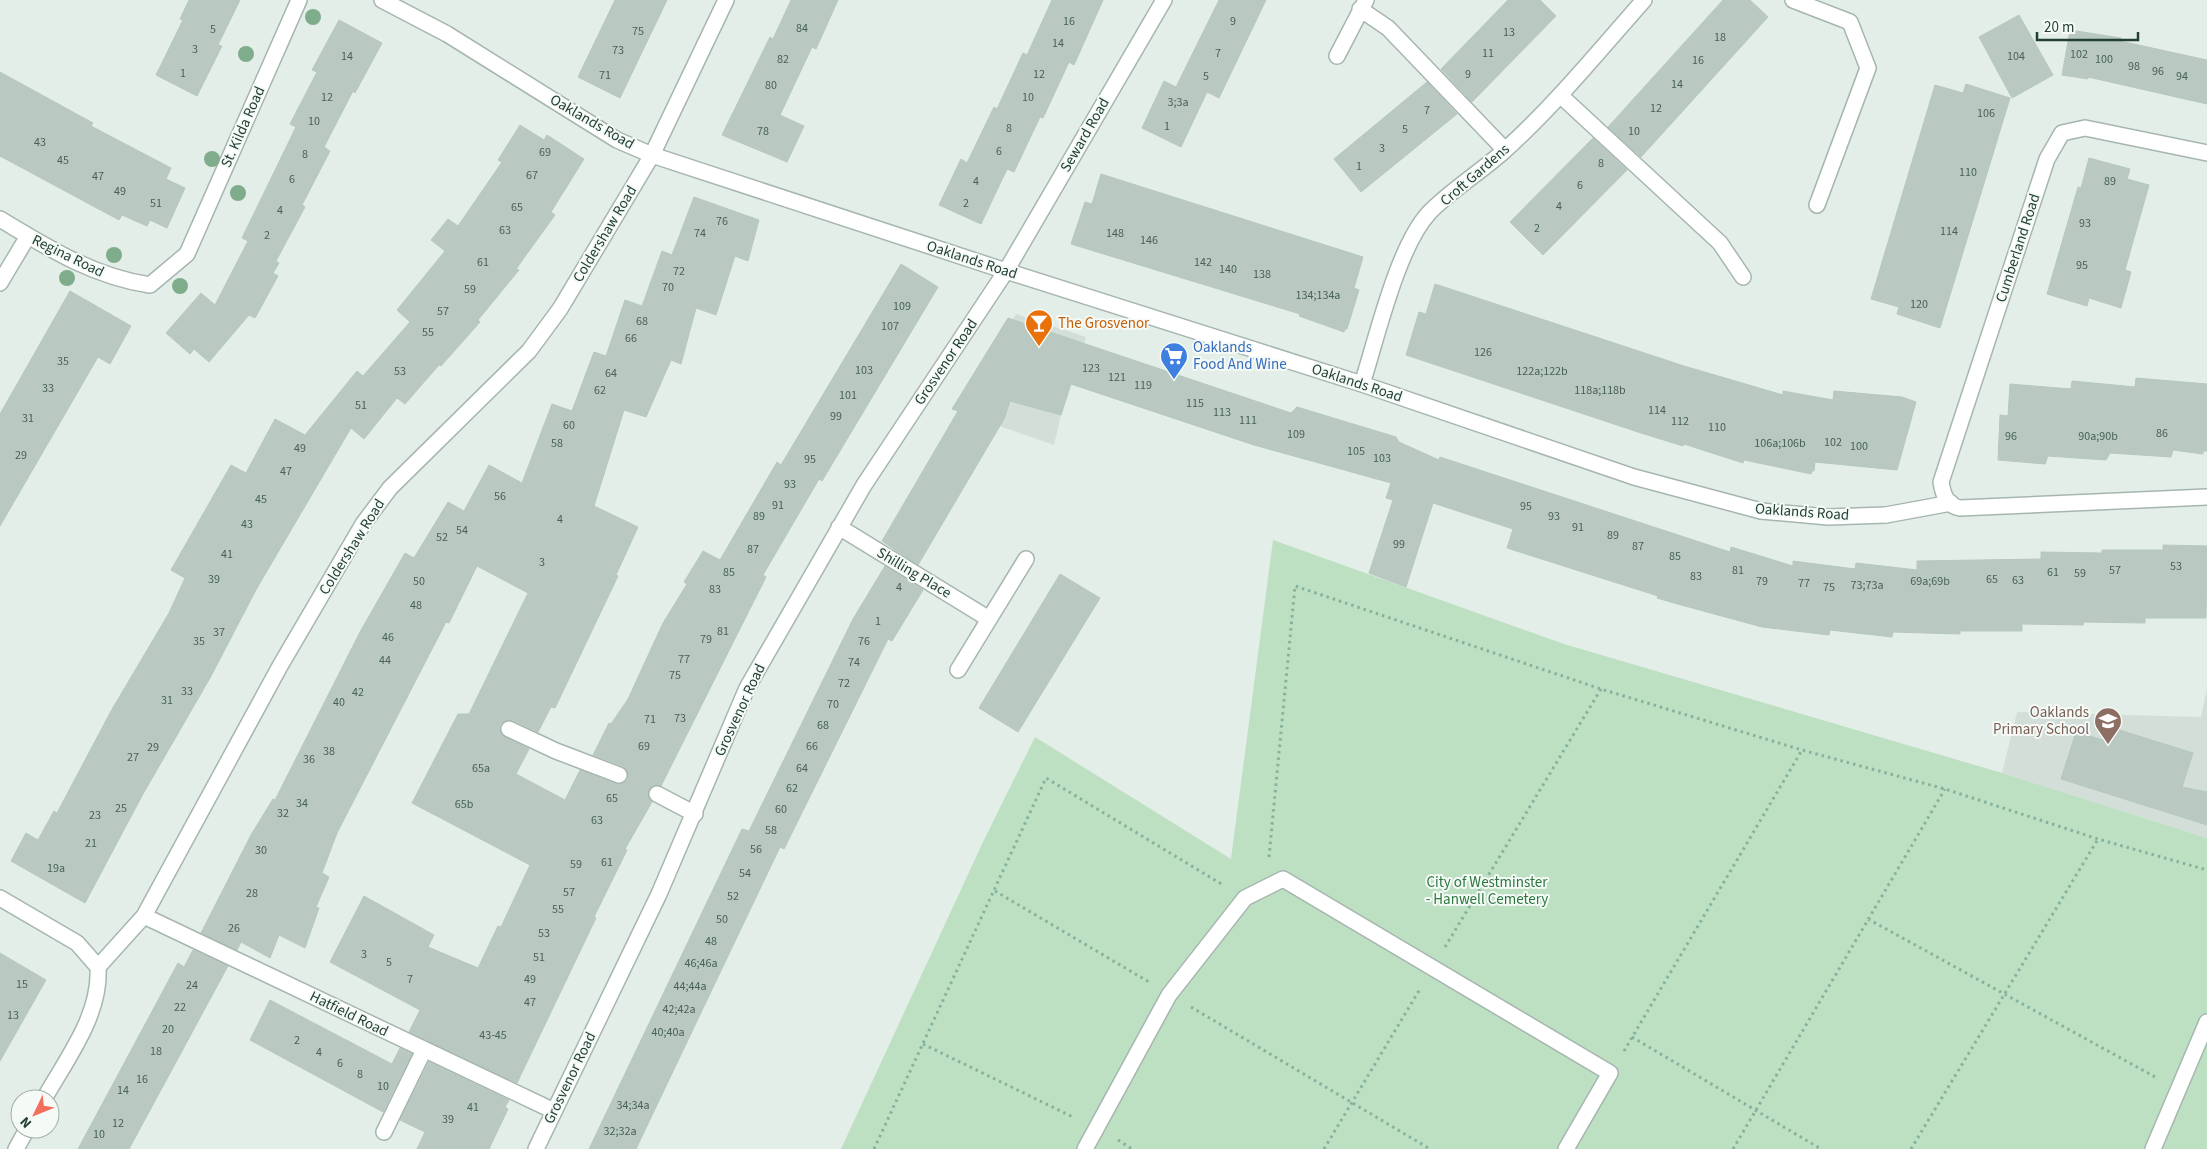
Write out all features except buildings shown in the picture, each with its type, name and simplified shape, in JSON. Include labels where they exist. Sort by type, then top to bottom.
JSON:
[{"type":"street","name":"St. Kilda Road","points":[[187,254],[299,0]]},
{"type":"street","name":"Oaklands Road","points":[[382,0],[447,34],[617,140],[652,155],[1006,271],[1362,384],[1634,477],[1761,512],[1828,517],[1886,515],[1951,503],[1960,508],[1979,508],[2207,496]]},
{"type":"street","name":"Coldershaw Road","points":[[98,967],[144,916],[280,666],[363,524],[390,488],[529,351],[560,309],[652,155],[726,0]]},
{"type":"street","name":"Seward Road","points":[[1006,271],[1164,0]]},
{"type":"street","name":"Croft Gardens","points":[[1362,384],[1397,274],[1414,236],[1428,214],[1505,150],[1560,95],[1644,0]]},
{"type":"street","points":[[1793,0],[1850,22],[1868,68],[1817,205]]},
{"type":"street","points":[[1337,56],[1363,4],[1505,150]]},
{"type":"street","points":[[1560,95],[1720,243],[1743,278]]},
{"type":"street","name":"Cumberland Road","points":[[1951,503],[1943,497],[1941,482],[2047,159],[2062,133],[2085,128],[2207,153]]},
{"type":"street","name":"Regina Road","points":[[0,219],[79,265],[124,282],[150,286],[187,254]]},
{"type":"street","points":[[0,283],[28,236]]},
{"type":"street","name":"Grosvenor Road","points":[[536,1149],[659,894],[695,814],[747,688],[864,485],[1006,271]]},
{"type":"street","name":"Shilling Place","points":[[839,527],[989,619]]},
{"type":"street","points":[[958,670],[1026,559]]},
{"type":"street","points":[[510,729],[556,752],[619,775]]},
{"type":"street","points":[[656,794],[695,814]]},
{"type":"street","points":[[1085,1149],[1169,995],[1245,898],[1283,879],[1610,1073],[1566,1149]]},
{"type":"street","points":[[0,898],[78,943],[98,967],[100,986],[92,1013],[50,1089]]},
{"type":"street","name":"Hatfield Road","points":[[144,916],[554,1111]]},
{"type":"street","points":[[2153,1149],[2207,1022]]},
{"type":"street","points":[[384,1132],[424,1050]]},
{"type":"path","points":[[1266,888],[1295,586],[1601,689],[1802,750],[1945,789],[2098,840],[2207,870]]},
{"type":"path","points":[[1324,1149],[1601,689]]},
{"type":"path","points":[[1610,1073],[1802,750]]},
{"type":"path","points":[[874,1149],[1046,778],[1245,898]]},
{"type":"path","points":[[1733,1149],[1945,789]]},
{"type":"path","points":[[1910,1149],[2098,840]]},
{"type":"path","points":[[994,891],[1430,1149]]},
{"type":"path","points":[[1868,919],[2178,1090]]},
{"type":"path","points":[[1632,1037],[1822,1149]]},
{"type":"path","points":[[923,1044],[1097,1128],[1132,1149]]},
{"type":"shaded area","points":[[1016,314],[1086,337],[1061,415],[1054,445],[956,411]]},
{"type":"shaded area","name":"Oaklands Primary School","points":[[2207,688],[2207,838],[2002,773],[2017,712],[2201,717]]},
{"type":"green space","name":"City of Westminster - Hanwell Cemetery","points":[[1273,540],[1564,644],[2002,773],[2207,838],[2207,1149],[841,1149],[983,842],[1035,737],[1231,859]]},
{"type":"place","name":"The Grosvenor","points":[[1039,347]]},
{"type":"place","name":"Oaklands Food And Wine","points":[[1174,380]]},
{"type":"place","name":"Oaklands Primary School","points":[[2108,745]]}]
